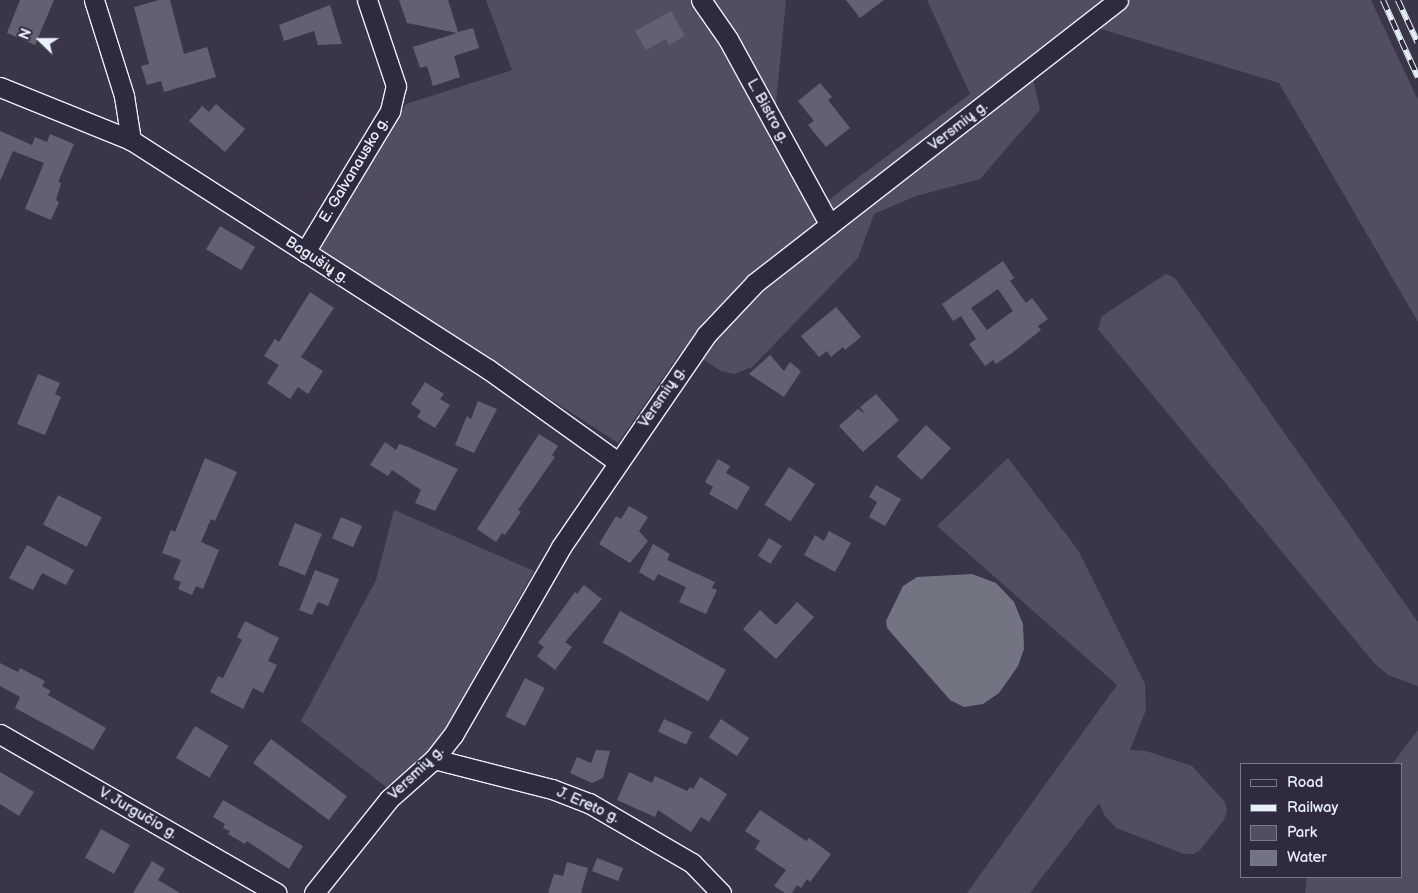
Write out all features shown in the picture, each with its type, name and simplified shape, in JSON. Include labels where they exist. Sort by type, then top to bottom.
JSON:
[{"type":"street","points":[[94,0],[124,96],[130,140]]},
{"type":"street","name":"E. Galvanausko g.","points":[[305,252],[390,111],[396,86],[367,0]]},
{"type":"street","name":"L. Bistro g.","points":[[701,0],[728,39],[830,225]]},
{"type":"street","name":"Versmių g.","points":[[314,893],[389,799],[434,759],[467,711],[562,547],[706,335],[755,283],[1107,3]]},
{"type":"street","name":"Bagušių g.","points":[[0,86],[130,140],[488,369],[618,462]]},
{"type":"street","name":"V. Jurgučio g.","points":[[0,734],[276,893]]},
{"type":"street","name":"J. Ereto g.","points":[[434,759],[552,789],[588,803],[692,863],[721,893]]},
{"type":"green space","points":[[486,0],[786,0],[776,104],[827,201],[970,94],[927,0],[1371,0],[1418,100],[1418,322],[1279,83],[1098,28],[1033,79],[1040,110],[980,179],[916,196],[874,214],[858,258],[752,367],[734,374],[721,371],[699,357],[680,353],[618,443],[320,250],[406,104],[512,70]]},
{"type":"green space","points":[[1166,274],[1175,278],[1418,622],[1418,686],[1388,675],[1374,663],[1098,329],[1102,316]]},
{"type":"green space","points":[[1008,458],[1078,550],[1145,684],[1146,710],[1130,750],[1146,751],[1192,766],[1225,802],[1227,811],[1224,820],[1200,850],[1194,854],[1184,854],[1116,828],[1105,816],[1099,803],[1030,893],[967,893],[1117,685],[937,526]]},
{"type":"green space","points":[[394,510],[534,571],[446,727],[429,751],[386,787],[301,721],[376,580]]},
{"type":"green space","points":[[1418,730],[1418,893],[1305,893],[1307,878],[1403,878],[1403,763],[1393,763]]},
{"type":"water","points":[[972,574],[996,583],[1014,602],[1023,624],[1024,649],[1018,666],[999,693],[983,704],[964,707],[950,700],[887,628],[886,621],[903,586],[917,577]]},
{"type":"building","points":[[20,0],[54,0],[35,45],[7,33]]},
{"type":"building","points":[[159,0],[170,0],[184,54],[207,47],[216,77],[164,92],[161,81],[147,85],[141,66],[149,64],[134,7]]},
{"type":"building","points":[[399,0],[448,0],[458,32],[473,28],[479,48],[454,56],[460,77],[433,86],[427,66],[420,68],[413,47],[457,33],[407,23]]},
{"type":"building","points":[[846,0],[884,0],[860,18]]},
{"type":"building","points":[[330,5],[342,44],[318,45],[314,31],[284,41],[279,25]]},
{"type":"building","points":[[671,11],[685,36],[669,45],[666,39],[646,50],[635,31]]},
{"type":"building","points":[[820,83],[832,97],[828,100],[850,128],[826,147],[808,125],[814,121],[798,101]]},
{"type":"building","points":[[216,104],[245,129],[225,152],[189,121],[202,106],[209,112]]},
{"type":"building","points":[[0,131],[32,145],[35,137],[47,142],[50,134],[74,144],[58,182],[61,183],[56,200],[59,202],[51,220],[25,209],[44,163],[13,151],[0,181]]},
{"type":"building","points":[[220,226],[255,247],[241,270],[206,249]]},
{"type":"building","points":[[1003,261],[1014,278],[1010,281],[1026,303],[1032,298],[1048,319],[1038,326],[1041,330],[1012,353],[996,364],[993,360],[985,366],[969,344],[976,339],[961,316],[953,321],[942,304]],"holes":[[[998,289],[1013,311],[987,330],[971,308]]]},
{"type":"building","points":[[310,292],[334,308],[301,357],[323,371],[308,394],[298,387],[290,399],[267,383],[279,365],[264,356],[275,339],[279,342]]},
{"type":"building","points":[[836,307],[861,337],[845,350],[843,347],[831,357],[827,351],[819,357],[801,336]]},
{"type":"building","points":[[770,355],[784,371],[790,362],[801,371],[784,397],[749,374]]},
{"type":"building","points":[[38,374],[60,383],[55,394],[61,397],[45,435],[17,424]]},
{"type":"building","points":[[425,382],[444,394],[440,399],[450,405],[435,428],[417,417],[421,411],[411,404]]},
{"type":"building","points":[[876,394],[899,420],[863,452],[839,426],[858,409],[865,414],[860,407]]},
{"type":"building","points":[[478,401],[497,409],[474,453],[455,445],[467,416],[471,419]]},
{"type":"building","points":[[926,425],[951,448],[922,480],[897,456]]},
{"type":"building","points":[[539,434],[558,446],[552,455],[555,457],[518,510],[521,512],[505,535],[502,533],[496,542],[477,529]]},
{"type":"building","points":[[385,442],[396,450],[399,444],[458,469],[435,511],[415,503],[421,490],[392,470],[388,476],[370,465]]},
{"type":"building","points":[[205,458],[237,472],[215,521],[211,519],[201,542],[219,550],[203,589],[196,586],[192,595],[178,589],[181,582],[173,579],[181,560],[162,553],[171,530],[175,532]]},
{"type":"building","points":[[718,459],[730,466],[726,473],[750,487],[737,510],[709,494],[713,487],[705,482]]},
{"type":"building","points":[[789,467],[815,484],[790,522],[764,505]]},
{"type":"building","points":[[876,485],[901,499],[885,526],[869,517],[877,502],[869,497]]},
{"type":"building","points":[[58,495],[102,517],[87,547],[43,524]]},
{"type":"building","points":[[629,506],[648,517],[639,531],[648,541],[630,563],[599,544],[616,516],[621,519]]},
{"type":"building","points":[[341,517],[362,526],[353,547],[332,538]]},
{"type":"building","points":[[295,523],[322,534],[305,576],[278,565]]},
{"type":"building","points":[[829,531],[851,543],[835,572],[804,555],[815,535],[824,541]]},
{"type":"building","points":[[769,538],[782,546],[771,564],[758,556]]},
{"type":"building","points":[[653,544],[670,554],[667,560],[715,582],[712,588],[717,590],[706,614],[679,602],[686,587],[658,574],[654,581],[639,572]]},
{"type":"building","points":[[27,545],[74,570],[66,585],[42,573],[33,590],[9,578]]},
{"type":"building","points":[[315,570],[339,579],[328,606],[318,602],[312,615],[299,610]]},
{"type":"building","points":[[584,585],[602,599],[565,642],[572,647],[555,670],[537,656],[544,647],[538,643],[575,592],[577,594]]},
{"type":"building","points":[[797,602],[814,617],[776,659],[743,629],[760,610],[776,625]]},
{"type":"building","points":[[620,611],[726,670],[708,701],[603,642]]},
{"type":"building","points":[[245,621],[279,638],[268,661],[277,665],[263,693],[253,688],[243,709],[210,692],[218,676],[223,678],[242,640],[237,637]]},
{"type":"building","points":[[0,663],[18,672],[20,668],[45,681],[42,686],[51,691],[48,695],[106,728],[93,750],[15,708],[20,697],[0,686]]},
{"type":"building","points":[[525,678],[545,688],[525,726],[505,716]]},
{"type":"building","points":[[664,719],[692,732],[686,745],[658,732]]},
{"type":"building","points":[[721,719],[749,738],[737,756],[709,737]]},
{"type":"building","points":[[195,726],[228,746],[209,778],[176,758]]},
{"type":"building","points":[[271,739],[347,796],[329,820],[253,763]]},
{"type":"building","points":[[596,750],[610,751],[603,778],[592,783],[570,773],[577,757],[591,763]]},
{"type":"building","points":[[0,772],[34,792],[19,816],[0,804]]},
{"type":"building","points":[[629,772],[652,783],[655,776],[687,791],[690,787],[693,789],[700,777],[727,794],[709,822],[701,817],[691,832],[658,810],[655,817],[617,800]]},
{"type":"building","points":[[223,800],[303,846],[289,869],[247,841],[245,844],[228,834],[230,831],[223,828],[225,824],[213,817]]},
{"type":"building","points":[[760,810],[806,841],[809,838],[831,854],[810,882],[807,879],[801,888],[797,885],[792,893],[785,893],[774,886],[786,870],[755,849],[760,841],[745,831]]},
{"type":"building","points":[[101,829],[130,845],[114,874],[85,858]]},
{"type":"building","points":[[597,858],[623,868],[618,881],[592,871]]},
{"type":"building","points":[[152,861],[165,869],[158,880],[180,893],[133,893]]},
{"type":"building","points":[[567,862],[588,868],[581,893],[548,893],[554,874],[563,876]]},
{"type":"railway","points":[[1383,0],[1418,77]]},
{"type":"railway","points":[[1398,0],[1418,43]]}]
